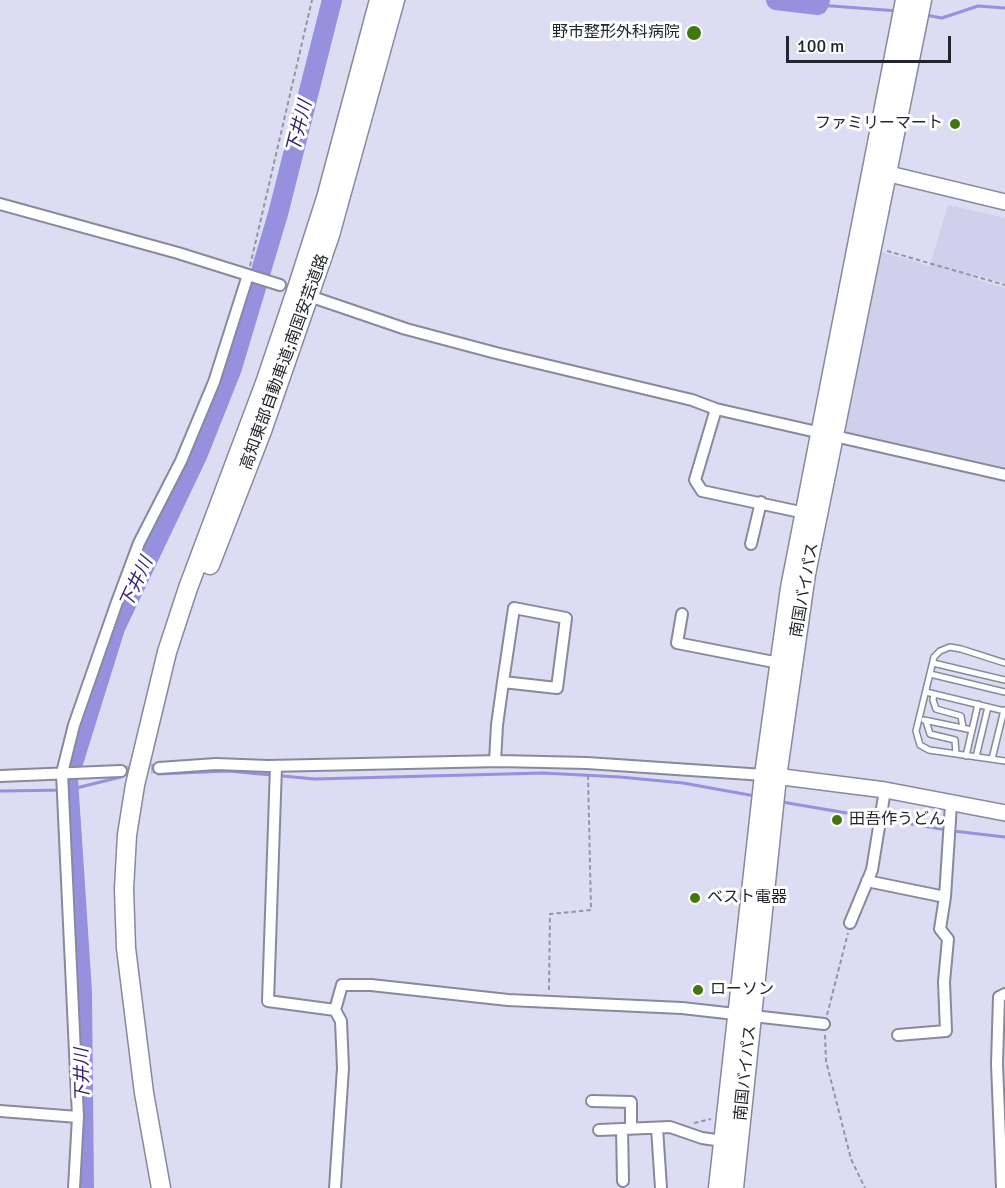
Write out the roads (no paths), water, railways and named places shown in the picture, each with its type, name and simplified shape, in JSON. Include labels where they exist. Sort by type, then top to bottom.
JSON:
[{"type":"highway","name":"高知東部自動車道;南国安芸道路","points":[[161,1184],[144,1093],[132,1010],[124,889],[129,825],[151,717],[188,588],[265,383],[326,198],[379,0]]},
{"type":"highway","name":"高知東部自動車道;南国安芸道路","points":[[151,717],[298,330],[354,155],[395,0]]},
{"type":"highway","name":"南国バイパス","points":[[734,1188],[745,1015],[770,776],[779,663],[805,513],[827,435],[873,247],[905,0]]},
{"type":"highway","name":"南国バイパス","points":[[770,776],[806,574],[827,435],[881,172],[922,0]]},
{"type":"highway","name":"南国バイパス","points":[[718,1188],[723,1141],[745,1015]]},
{"type":"street","points":[[881,172],[1005,202]]},
{"type":"street","points":[[0,204],[178,253],[280,285]]},
{"type":"street","points":[[74,1188],[78,1117],[62,773],[74,725],[132,563],[181,461],[214,382],[248,275]]},
{"type":"street","points":[[318,299],[406,329],[692,400],[716,409],[1005,475]]},
{"type":"street","points":[[716,409],[695,480],[702,491],[805,513]]},
{"type":"street","points":[[751,544],[761,502]]},
{"type":"street","points":[[495,761],[503,682],[514,608],[566,618],[557,688],[503,682]]},
{"type":"street","points":[[682,614],[677,643],[779,663]]},
{"type":"street","points":[[159,768],[216,764],[276,766],[495,761],[587,763],[770,776],[885,790],[1005,813]]},
{"type":"street","points":[[276,766],[268,1001],[335,1010]]},
{"type":"street","points":[[0,776],[122,771]]},
{"type":"street","points":[[850,922],[867,881],[876,851],[885,790]]},
{"type":"street","points":[[898,1035],[946,1031],[944,982],[948,939],[940,929],[945,897],[951,804]]},
{"type":"street","points":[[867,881],[945,897]]},
{"type":"street","points":[[335,1188],[343,1068],[341,1021],[335,1010],[342,985],[371,985],[508,1000],[682,1008],[824,1024]]},
{"type":"street","points":[[1002,1188],[997,1065],[999,998],[1005,994]]},
{"type":"street","points":[[592,1101],[631,1102],[626,1129],[623,1180]]},
{"type":"street","points":[[0,1111],[78,1117]]},
{"type":"street","points":[[599,1130],[670,1127],[702,1138],[723,1141]]},
{"type":"street","points":[[657,1128],[661,1188]]},
{"type":"lane","points":[[1005,663],[950,647],[940,651],[933,663],[916,730],[920,745],[929,750],[1005,761]]},
{"type":"lane","points":[[933,663],[1005,680]]},
{"type":"lane","points":[[930,674],[1005,693]]},
{"type":"lane","points":[[926,692],[1005,710],[992,759]]},
{"type":"lane","points":[[934,694],[936,709],[961,716],[963,728]]},
{"type":"lane","points":[[966,756],[978,704]]},
{"type":"lane","points":[[976,757],[988,707]]},
{"type":"lane","points":[[919,719],[972,730]]},
{"type":"lane","points":[[926,721],[930,734],[955,740],[956,754]]},
{"type":"waterway","name":"下井川","points":[[84,1188],[82,992],[68,779],[115,628],[197,456],[232,368],[278,214],[332,0]]},
{"type":"waterway","name":"下井川","points":[[776,0],[818,5],[820,0]]},
{"type":"waterway","points":[[818,5],[898,11]]},
{"type":"waterway","points":[[925,15],[942,18],[978,6],[1005,8]]},
{"type":"waterway","points":[[158,774],[228,771],[315,779],[543,773],[683,783],[755,796]]},
{"type":"waterway","points":[[0,791],[68,790],[121,777]]},
{"type":"waterway","points":[[782,802],[947,830]]},
{"type":"waterway","points":[[953,831],[1005,837]]},
{"type":"tunnel","points":[[121,771],[159,768]]},
{"type":"place","name":"野市整形外科病院","points":[[694,33]]},
{"type":"place","name":"ファミリーマート","points":[[955,124]]},
{"type":"place","name":"田吾作うどん","points":[[837,820]]},
{"type":"place","name":"ベスト電器","points":[[695,898]]},
{"type":"place","name":"ローソン","points":[[698,990]]}]
